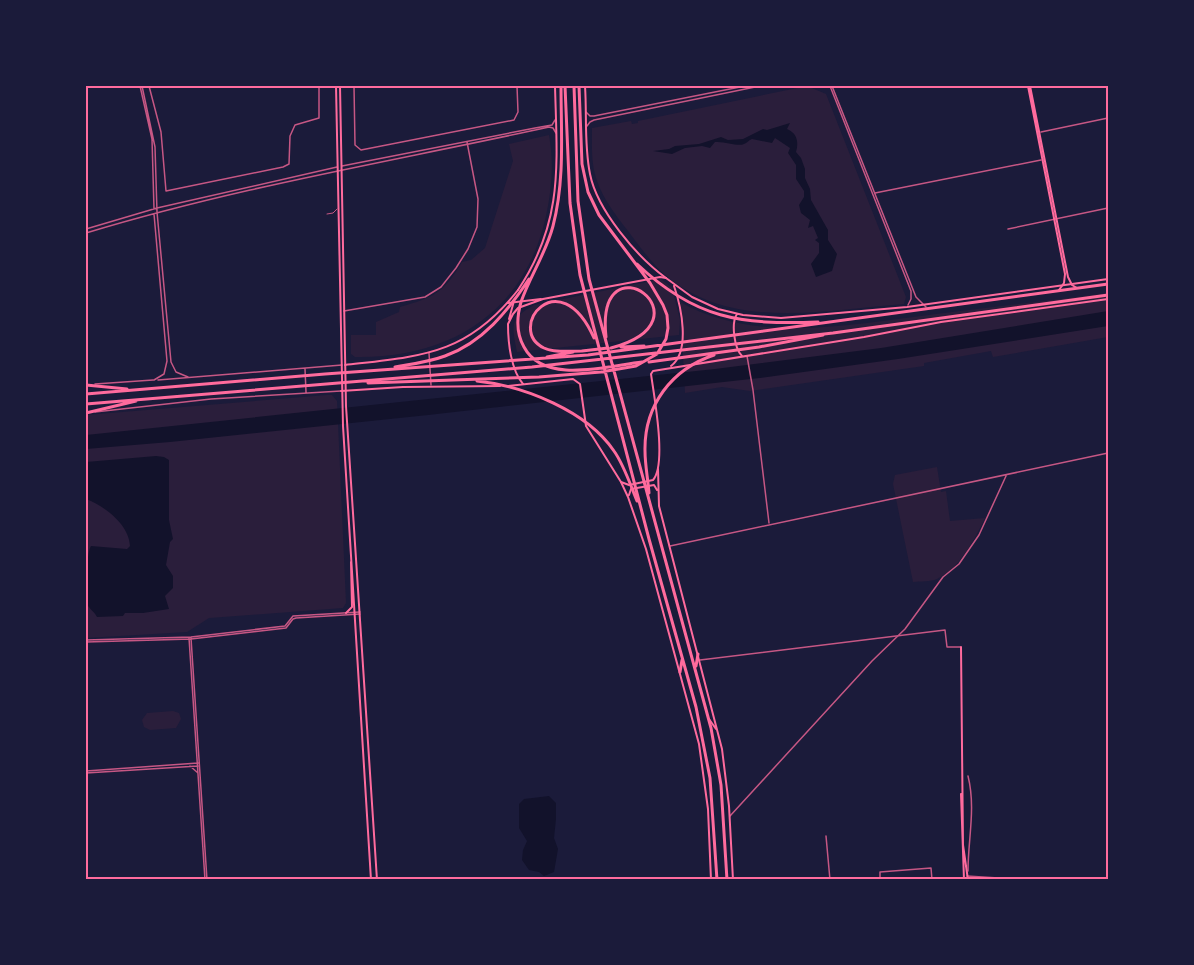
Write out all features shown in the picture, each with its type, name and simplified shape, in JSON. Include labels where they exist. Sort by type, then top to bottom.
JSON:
[{"type":"highway","points":[[563,86],[570,203],[576,249],[597,346],[707,755],[717,879]]},
{"type":"highway","points":[[563,86],[562,164],[558,200],[550,236],[521,302],[518,318],[522,345],[529,354],[546,367],[558,370],[582,369],[722,353],[805,337]]},
{"type":"highway","points":[[574,86],[577,185],[584,248],[592,288],[709,719],[720,779],[727,879]]},
{"type":"highway","points":[[357,382],[467,380],[601,372],[636,366],[657,354],[666,339],[667,315],[656,292],[594,207],[583,177],[579,86]]},
{"type":"highway","points":[[631,257],[664,287],[700,309],[731,318],[774,323],[832,321]]},
{"type":"highway","points":[[385,369],[447,356],[469,344],[498,319],[534,273]]},
{"type":"highway","points":[[86,394],[537,359],[655,346],[1108,284]]},
{"type":"highway","points":[[607,344],[604,317],[612,295],[629,287],[643,292],[650,299],[654,308],[654,319],[650,328],[634,340],[611,348]]},
{"type":"highway","points":[[86,404],[644,356],[1108,297]]},
{"type":"highway","points":[[582,351],[550,350],[539,345],[531,330],[532,318],[538,309],[554,302],[562,302],[572,307],[586,322],[597,346]]},
{"type":"highway","points":[[537,359],[582,351],[655,346]]},
{"type":"highway","points":[[650,500],[645,451],[647,426],[653,408],[665,388],[680,372],[705,358],[722,353]]},
{"type":"highway","points":[[467,380],[498,385],[525,393],[563,408],[587,423],[597,431],[615,453],[642,514]]},
{"type":"highway","points":[[86,386],[132,390]]},
{"type":"highway","points":[[86,413],[142,399]]},
{"type":"highway","points":[[695,668],[698,654]]},
{"type":"highway","points":[[680,672],[682,658]]},
{"type":"main road","points":[[336,86],[340,169],[338,204],[346,390],[343,426],[371,879]]},
{"type":"main road","points":[[340,86],[341,391],[347,426],[377,879]]},
{"type":"main road","points":[[345,365],[429,353],[449,347],[474,334],[490,321],[518,290],[537,257],[550,221],[557,174],[555,86]]},
{"type":"main road","points":[[585,86],[588,163],[597,195],[633,245],[666,278],[706,304],[738,314],[788,318],[907,307],[1108,279]]},
{"type":"main road","points":[[1029,86],[1068,277],[1077,288]]},
{"type":"main road","points":[[1056,219],[1065,274],[1063,284],[1057,291]]},
{"type":"main road","points":[[508,303],[543,299],[652,278],[666,278]]},
{"type":"main road","points":[[668,367],[677,360],[682,336],[680,306],[674,284]]},
{"type":"main road","points":[[518,290],[508,324],[514,365],[523,384]]},
{"type":"main road","points":[[734,879],[725,768],[718,731],[658,493],[658,429],[651,374],[653,371],[668,367],[1108,297]]},
{"type":"main road","points":[[508,324],[518,308],[543,299]]},
{"type":"main road","points":[[738,314],[734,329],[739,354],[745,356]]},
{"type":"main road","points":[[926,325],[950,316]]},
{"type":"main road","points":[[341,391],[481,387],[573,379],[580,384],[584,418],[590,435],[621,482],[628,497],[648,557],[680,672],[699,744],[705,780],[711,879]]},
{"type":"main road","points":[[621,482],[629,485],[653,480],[658,470]]},
{"type":"main road","points":[[628,497],[631,489],[654,485],[658,493]]},
{"type":"main road","points":[[346,614],[352,608],[350,565],[352,557]]},
{"type":"main road","points":[[960,647],[963,845],[968,871],[966,878]]},
{"type":"main road","points":[[960,647],[962,845],[966,878]]},
{"type":"main road","points":[[680,672],[688,680]]},
{"type":"main road","points":[[709,719],[718,731]]},
{"type":"street","points":[[141,86],[153,131],[155,210],[167,361],[164,374],[154,380]]},
{"type":"street","points":[[149,86],[161,132],[166,191],[289,164],[290,136],[295,125],[319,118],[319,86]]},
{"type":"street","points":[[354,86],[355,145],[360,150],[514,120],[518,112],[517,86]]},
{"type":"street","points":[[586,111],[588,115],[593,116],[745,86]]},
{"type":"street","points":[[587,127],[594,120],[760,86]]},
{"type":"street","points":[[831,86],[911,291],[911,299],[901,312]]},
{"type":"street","points":[[1039,133],[1108,118]]},
{"type":"street","points":[[467,144],[550,125],[556,119]]},
{"type":"street","points":[[86,229],[155,210],[340,169],[549,127],[553,128],[556,134]]},
{"type":"street","points":[[342,311],[425,297],[441,287],[456,268],[468,249],[477,227],[478,199],[467,144]]},
{"type":"street","points":[[873,194],[1043,159]]},
{"type":"street","points":[[86,233],[155,210],[340,169]]},
{"type":"street","points":[[873,194],[916,297],[930,309]]},
{"type":"street","points":[[1008,229],[1108,208]]},
{"type":"street","points":[[155,210],[171,362],[177,372],[188,377]]},
{"type":"street","points":[[429,353],[431,387]]},
{"type":"street","points":[[745,356],[748,363],[769,524]]},
{"type":"street","points":[[86,386],[345,365]]},
{"type":"street","points":[[305,368],[306,393]]},
{"type":"street","points":[[86,413],[211,399],[341,391]]},
{"type":"street","points":[[670,546],[1108,453]]},
{"type":"street","points":[[730,816],[872,661],[905,629],[943,577],[959,564],[970,550],[993,507],[1006,475]]},
{"type":"street","points":[[354,612],[359,597]]},
{"type":"street","points":[[86,641],[190,638],[285,626],[293,616],[360,613]]},
{"type":"street","points":[[699,660],[945,630],[947,647],[960,647]]},
{"type":"street","points":[[190,638],[206,879]]},
{"type":"street","points":[[190,765],[199,775]]},
{"type":"street","points":[[86,772],[198,765]]},
{"type":"street","points":[[968,776],[971,792],[972,834],[968,852],[968,871]]},
{"type":"street","points":[[826,836],[830,879]]},
{"type":"street","points":[[880,879],[880,872],[931,868],[932,879]]},
{"type":"street","points":[[966,878],[1032,879]]},
{"type":"lane","points":[[295,184],[298,179]]},
{"type":"lane","points":[[327,214],[334,212],[338,204]]},
{"type":"shaded area","points":[[807,86],[826,94],[906,297],[904,304],[779,313],[748,311],[718,304],[690,292],[664,274],[618,217],[599,186],[593,166],[592,128],[631,121],[632,124],[638,123],[638,121]]},
{"type":"shaded area","points":[[790,123],[787,129],[796,138],[796,152],[805,169],[811,200],[828,230],[828,240],[837,254],[832,271],[816,277],[811,264],[819,253],[819,243],[815,240],[818,238],[813,226],[808,228],[810,220],[801,213],[799,205],[804,197],[804,191],[796,179],[796,165],[788,153],[790,148],[775,138],[772,143],[752,139],[741,145],[715,142],[710,148],[702,146],[685,148],[672,154],[653,151],[699,144],[721,137],[728,140],[743,139],[763,129],[767,130]]},
{"type":"shaded area","points":[[549,135],[552,176],[546,216],[536,250],[521,279],[501,303],[478,323],[452,339],[422,349],[390,355],[355,357],[351,354],[351,335],[376,335],[376,322],[399,312],[400,307],[437,293],[449,281],[462,262],[471,260],[485,248],[513,161],[509,144]]},
{"type":"shaded area","points":[[661,279],[672,288],[680,320],[679,335],[517,352],[514,324],[520,315],[534,305]]},
{"type":"shaded area","points":[[1108,293],[1108,337],[993,357],[991,351],[924,363],[924,366],[750,391],[722,387],[685,393],[680,302],[709,315],[741,323],[806,328],[839,326]]},
{"type":"shaded area","points":[[1108,311],[1108,326],[760,378],[428,415],[86,449],[86,435],[715,369],[881,348]]},
{"type":"shaded area","points":[[332,395],[337,401],[346,603],[343,608],[209,618],[187,632],[86,638],[86,415]]},
{"type":"shaded area","points":[[156,456],[169,460],[169,520],[173,539],[170,542],[166,565],[173,576],[173,588],[165,596],[169,609],[125,613],[123,616],[97,617],[85,598],[87,564],[91,546],[127,549],[130,546],[129,538],[120,523],[100,506],[86,499],[86,462]]},
{"type":"shaded area","points":[[937,467],[941,492],[946,491],[950,521],[985,518],[966,552],[953,568],[935,580],[913,582],[893,484],[895,475]]},
{"type":"shaded area","points":[[173,711],[179,713],[181,719],[176,728],[150,730],[144,727],[142,720],[147,713]]},
{"type":"shaded area","points":[[549,796],[556,803],[554,838],[558,849],[554,872],[544,876],[539,872],[529,870],[522,860],[527,841],[519,828],[519,804],[524,799]]}]
